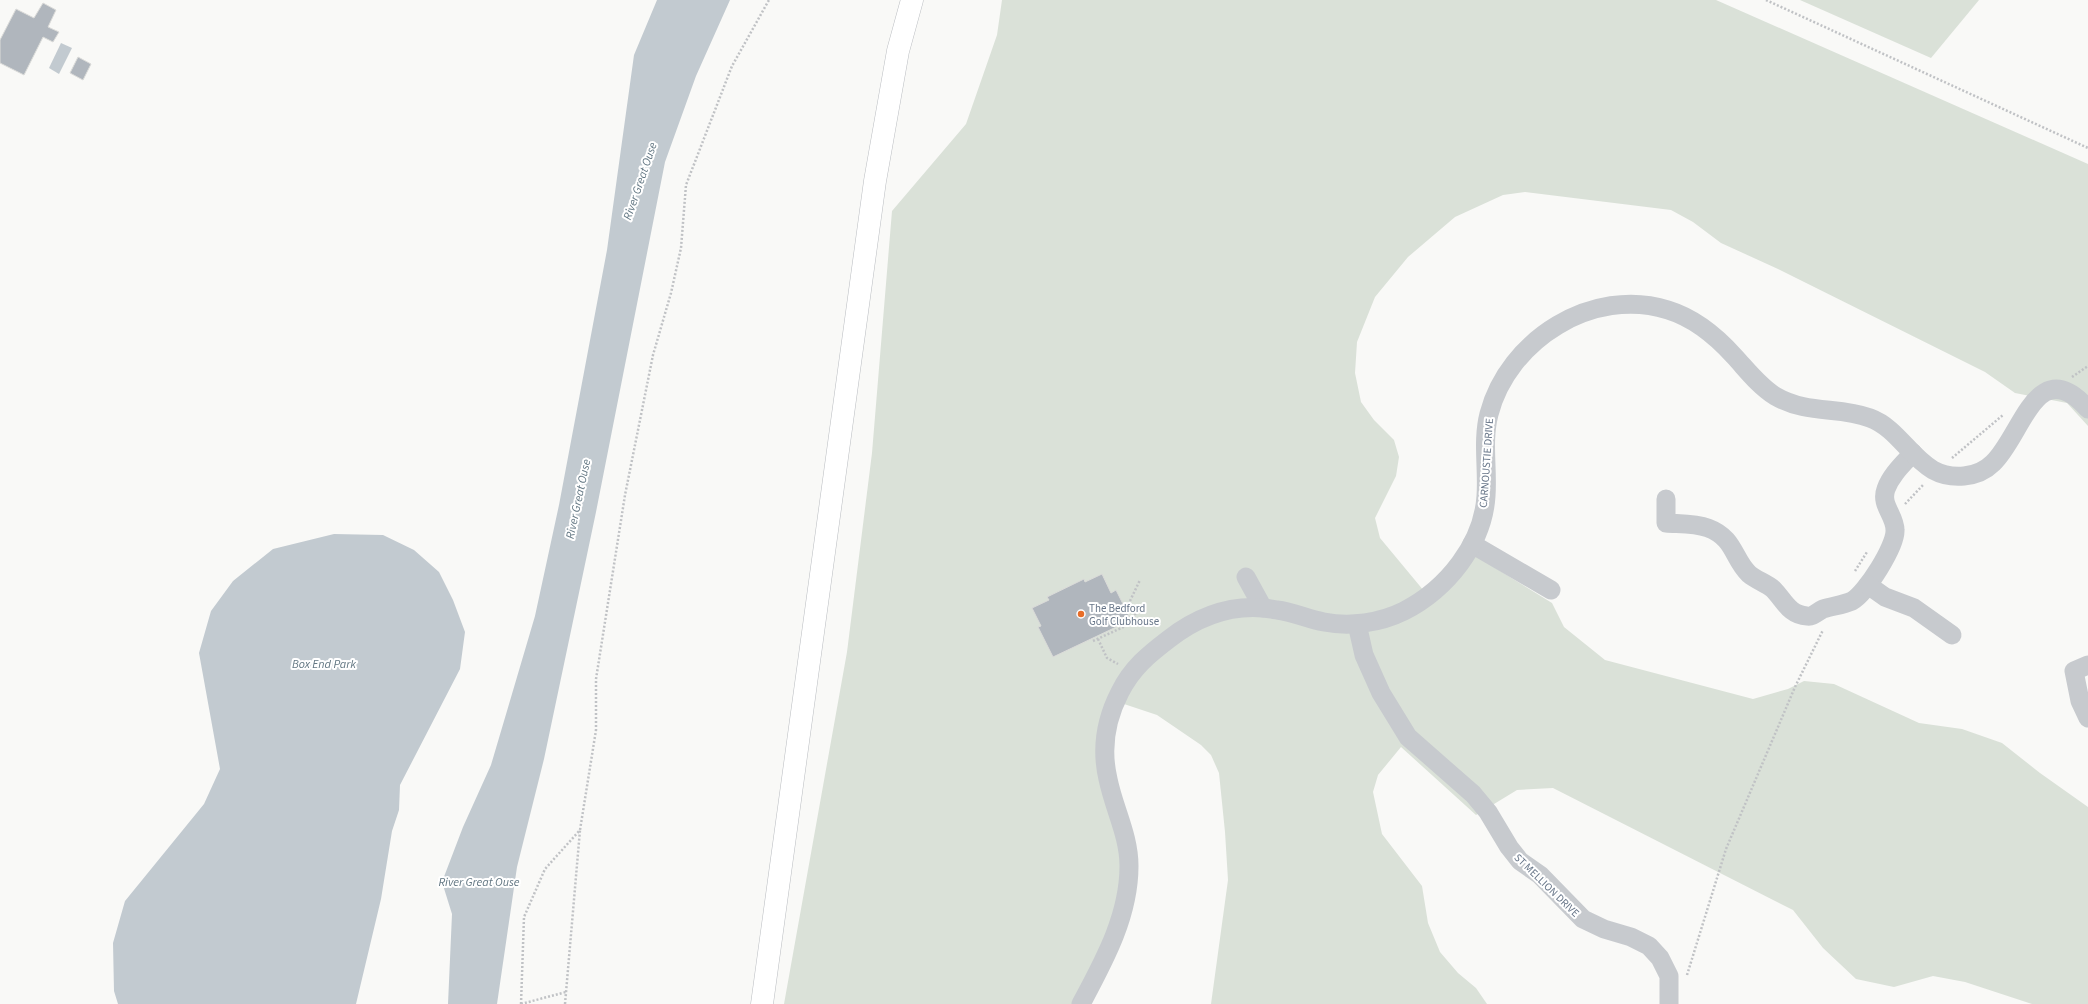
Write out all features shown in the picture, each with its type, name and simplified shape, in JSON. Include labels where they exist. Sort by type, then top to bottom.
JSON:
[{"type":"highway","points":[[762,1004],[875,181],[898,51],[912,0]]},
{"type":"street","name":"CARNOUSTIE DRIVE","points":[[1081,1004],[1101,965],[1122,917],[1128,890],[1129,863],[1126,836],[1107,777],[1104,744],[1108,721],[1118,695],[1131,672],[1150,654],[1196,620],[1223,611],[1263,608],[1278,610],[1328,623],[1357,624],[1378,621],[1405,610],[1433,591],[1458,566],[1472,544],[1481,523],[1486,500],[1486,437],[1489,413],[1496,397],[1508,374],[1529,347],[1545,332],[1566,319],[1589,310],[1615,306],[1642,305],[1667,309],[1691,320],[1712,334],[1771,394],[1790,404],[1811,410],[1856,414],[1874,419],[1890,429],[1913,453],[1935,472],[1950,476],[1966,476],[1984,472],[1996,461],[2028,409],[2036,398],[2044,392],[2054,389],[2063,390],[2073,395],[2088,409]]},
{"type":"street","points":[[1666,499],[1666,523],[1708,528],[1724,538],[1734,549],[1750,575],[1772,588],[1790,610],[1798,615],[1811,616],[1820,610],[1851,601],[1861,594],[1868,585],[1891,545],[1895,530],[1885,505],[1885,490],[1892,476],[1913,453]]},
{"type":"street","points":[[1472,544],[1551,590]]},
{"type":"street","points":[[1246,578],[1263,608]]},
{"type":"street","points":[[1868,585],[1885,598],[1914,608],[1952,635]]},
{"type":"street","name":"ST MELLION DRIVE","points":[[1357,624],[1364,655],[1381,693],[1408,737],[1473,794],[1488,812],[1509,847],[1520,861],[1540,875],[1583,919],[1604,929],[1631,937],[1649,946],[1660,958],[1669,976],[1669,1004]]},
{"type":"street","points":[[2081,668],[2080,701],[2088,718]]},
{"type":"path","points":[[565,1004],[580,830],[596,730],[596,679],[625,495],[653,355],[671,293],[681,248],[686,185],[732,66],[768,0]]},
{"type":"path","points":[[1766,0],[2088,148]]},
{"type":"path","points":[[1093,641],[1132,623],[1136,616],[1129,603],[1140,580]]},
{"type":"path","points":[[1686,979],[1726,849],[1795,687],[1835,605]]},
{"type":"path","points":[[1098,639],[1107,658],[1131,672]]},
{"type":"path","points":[[566,992],[521,1004],[524,917],[545,869],[580,830]]},
{"type":"shaded area","points":[[1002,0],[1716,0],[2088,164],[2088,426],[2067,403],[2015,393],[1985,372],[1778,269],[1721,243],[1693,222],[1671,210],[1525,192],[1503,195],[1455,217],[1408,257],[1375,297],[1357,342],[1355,373],[1361,402],[1374,420],[1394,440],[1399,457],[1396,476],[1375,518],[1380,538],[1424,591],[1468,551],[1552,603],[1564,627],[1605,660],[1753,699],[1788,689],[1804,681],[1834,684],[1919,723],[1962,729],[2002,743],[2040,773],[2088,807],[2088,1004],[2032,1004],[1965,982],[1933,976],[1894,987],[1856,979],[1823,948],[1793,910],[1553,788],[1517,790],[1476,815],[1401,747],[1378,775],[1373,792],[1382,834],[1422,886],[1428,923],[1440,952],[1458,973],[1476,988],[1487,1004],[1211,1004],[1228,880],[1219,773],[1211,755],[1201,745],[1157,715],[1121,703],[1112,747],[1116,775],[1136,855],[1089,1004],[784,1004],[847,652],[872,453],[892,211],[966,124],[997,35]]},
{"type":"shaded area","points":[[1800,0],[1979,0],[1931,58]]},
{"type":"water","name":"River Great Ouse","points":[[657,0],[730,0],[696,76],[665,162],[596,512],[544,759],[517,867],[497,1004],[448,1004],[452,914],[442,882],[463,827],[491,765],[535,616],[559,505],[607,250],[634,55]]},
{"type":"water","points":[[61,43],[72,48],[59,74],[49,68]]},
{"type":"water","name":"Box End Park","points":[[334,534],[383,535],[414,550],[439,572],[453,600],[465,632],[460,669],[400,785],[399,810],[392,831],[381,899],[356,1004],[118,1004],[114,991],[113,943],[125,901],[204,804],[220,769],[199,653],[211,611],[233,581],[273,549]]},
{"type":"building","points":[[43,3],[56,10],[48,27],[59,32],[53,42],[43,37],[24,75],[0,63],[0,40],[16,9],[34,18]]},
{"type":"building","points":[[78,57],[91,64],[83,80],[70,73]]},
{"type":"building","name":"The Bedford Golf Clubhouse","points":[[1102,574],[1111,593],[1116,590],[1131,620],[1053,657],[1038,627],[1041,626],[1032,608],[1049,600],[1047,597],[1084,579],[1085,582]]},
{"type":"place","name":"The Bedford Golf Clubhouse","points":[[1081,614]]}]
